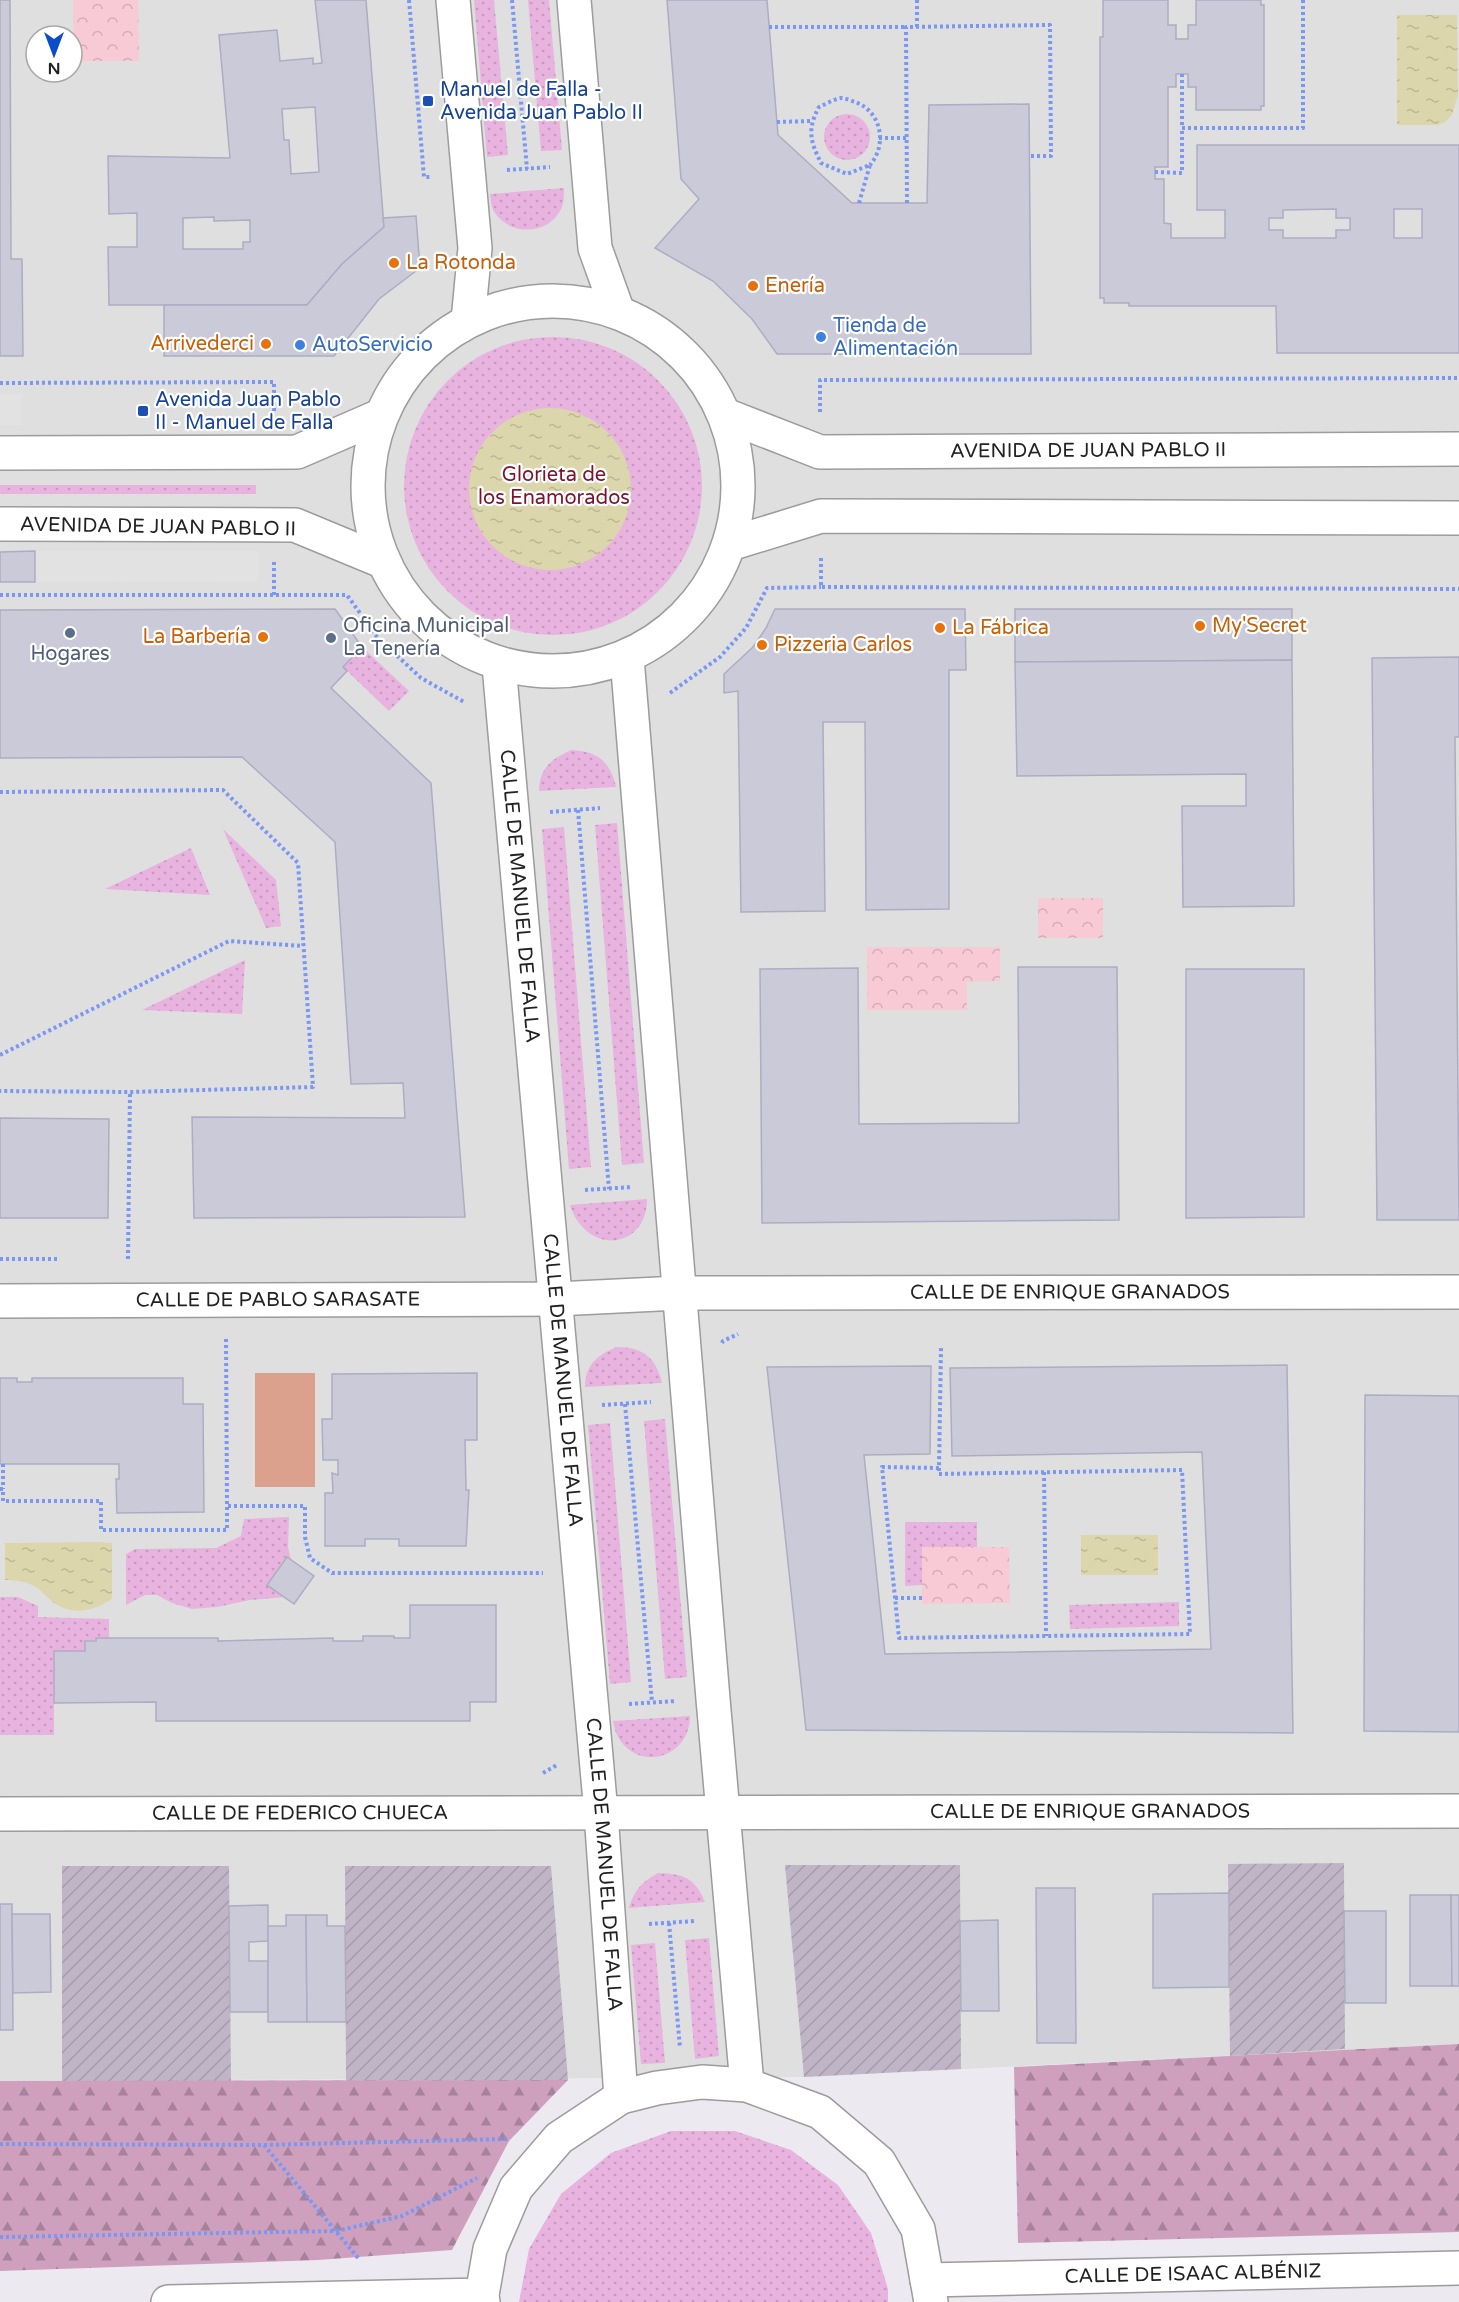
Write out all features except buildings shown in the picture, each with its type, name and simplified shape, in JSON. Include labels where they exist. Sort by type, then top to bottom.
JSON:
[{"type":"street","points":[[453,0],[475,248],[468,321]]},
{"type":"street","points":[[574,0],[595,248],[618,312]]},
{"type":"street","points":[[567,301],[618,312],[663,337],[698,370],[725,415],[736,453],[738,503],[730,544],[711,584],[681,621],[627,657],[597,666],[546,672],[499,665],[449,640],[408,602],[382,561],[368,512],[368,458],[380,416],[401,378],[431,346],[468,321],[514,305],[567,301]]},
{"type":"street","name":"AVENIDA DE JUAN PABLO II","points":[[725,415],[820,452],[1459,449]]},
{"type":"street","points":[[0,453],[297,452],[380,416]]},
{"type":"street","points":[[730,544],[821,516],[1459,518]]},
{"type":"street","name":"AVENIDA DE JUAN PABLO II","points":[[0,524],[295,525],[382,561]]},
{"type":"street","points":[[627,657],[712,1699],[747,2085]]},
{"type":"street","name":"CALLE DE MANUEL DE FALLA","points":[[499,665],[602,1813],[621,2097]]},
{"type":"street","name":"CALLE DE ENRIQUE GRANADOS","points":[[679,1293],[1459,1292]]},
{"type":"street","name":"CALLE DE PABLO SARASATE","points":[[0,1301],[556,1299],[679,1293]]},
{"type":"street","name":"CALLE DE ENRIQUE GRANADOS","points":[[602,1813],[1459,1811]]},
{"type":"street","name":"CALLE DE FEDERICO CHUECA","points":[[0,1814],[602,1813]]},
{"type":"street","points":[[168,2302],[391,2297],[483,2298],[490,2249],[516,2188],[559,2138],[621,2097],[657,2088],[702,2082],[747,2085],[820,2112],[879,2162],[918,2229],[929,2291]]},
{"type":"street","name":"CALLE DE ISAAC ALBÉNIZ","points":[[929,2291],[1459,2268]]},
{"type":"path","points":[[409,0],[424,177],[588,163]]},
{"type":"path","points":[[512,0],[527,169]]},
{"type":"path","points":[[917,0],[917,27]]},
{"type":"path","points":[[1182,128],[1303,128],[1303,0]]},
{"type":"path","points":[[770,27],[1050,25],[1051,156],[1029,156]]},
{"type":"path","points":[[906,27],[907,203]]},
{"type":"path","points":[[1155,172],[1182,173],[1182,74]]},
{"type":"path","points":[[859,203],[870,165],[876,158],[879,123],[866,106],[843,98],[819,106],[811,121],[812,146],[821,163],[847,174],[870,165]]},
{"type":"path","points":[[777,122],[811,121]]},
{"type":"path","points":[[879,138],[906,138]]},
{"type":"path","points":[[670,699],[670,692],[720,657],[746,628],[767,588],[821,588]]},
{"type":"path","points":[[0,595],[347,595],[377,637],[421,678],[471,706]]},
{"type":"path","points":[[0,792],[223,790],[298,863],[313,1087],[130,1092],[0,1090]]},
{"type":"path","points":[[578,810],[609,1189]]},
{"type":"path","points":[[0,1055],[229,941],[303,946]]},
{"type":"path","points":[[128,1259],[130,1092]]},
{"type":"path","points":[[546,1194],[670,1184]]},
{"type":"path","points":[[720,1352],[723,1341],[737,1334],[755,1334],[755,1293]]},
{"type":"path","points":[[3,1464],[1,1489],[3,1501],[101,1501],[101,1530],[226,1530],[226,1338]]},
{"type":"path","points":[[939,1468],[882,1467],[899,1638],[1190,1634],[1182,1470],[939,1474],[941,1348]]},
{"type":"path","points":[[565,1408],[688,1399]]},
{"type":"path","points":[[625,1404],[652,1702]]},
{"type":"path","points":[[1044,1472],[1046,1636]]},
{"type":"path","points":[[226,1506],[305,1506],[304,1537],[310,1558],[332,1573],[543,1573]]},
{"type":"path","points":[[895,1598],[922,1598]]},
{"type":"path","points":[[592,1706],[712,1699]]},
{"type":"path","points":[[669,1923],[680,2049]]},
{"type":"path","points":[[0,2144],[263,2145],[559,2138]]},
{"type":"path","points":[[263,2145],[391,2297]]},
{"type":"path","points":[[0,2237],[336,2231],[402,2216],[486,2174]]},
{"type":"shaded area","points":[[0,0],[1459,0],[1459,2044],[804,2077],[0,2081]]},
{"type":"shaded area","points":[[0,394],[22,394],[22,425],[0,425]]},
{"type":"shaded area","points":[[35,551],[258,551],[258,581],[35,582]]},
{"type":"shaded area","points":[[255,1373],[315,1373],[315,1487],[255,1487]]},
{"type":"shaded area","points":[[1344,1863],[1345,2049],[1230,2056],[1228,1864]]},
{"type":"shaded area","points":[[785,1865],[960,1865],[961,2069],[804,2077]]},
{"type":"shaded area","points":[[62,1866],[229,1866],[231,2081],[62,2081]]},
{"type":"shaded area","points":[[345,1866],[551,1866],[568,2080],[346,2081]]},
{"type":"green space","points":[[73,0],[138,0],[139,61],[84,61],[84,24],[73,24]]},
{"type":"green space","points":[[474,0],[494,0],[508,155],[487,157]]},
{"type":"green space","points":[[528,0],[549,0],[562,150],[541,151]]},
{"type":"green space","points":[[847,114],[863,121],[870,137],[863,153],[847,160],[831,153],[824,137],[831,121]]},
{"type":"green space","points":[[564,188],[563,205],[556,216],[540,228],[530,230],[511,226],[502,221],[495,213],[490,194]]},
{"type":"green space","name":"Glorieta de los Enamorados","points":[[553,337],[582,340],[610,349],[636,362],[658,381],[677,403],[690,429],[699,457],[702,486],[699,515],[690,543],[677,569],[658,591],[636,610],[610,623],[582,632],[553,635],[524,632],[496,623],[470,610],[448,591],[429,569],[416,543],[407,515],[404,486],[407,457],[416,429],[429,403],[448,381],[470,362],[496,349],[524,340]]},
{"type":"green space","points":[[0,485],[256,485],[256,494],[0,494]]},
{"type":"green space","points":[[362,647],[409,691],[389,711],[343,667]]},
{"type":"green space","points":[[571,750],[595,755],[601,759],[610,770],[616,787],[539,791],[541,777],[547,766]]},
{"type":"green space","points":[[617,823],[644,1163],[622,1165],[595,825]]},
{"type":"green space","points":[[564,827],[591,1167],[569,1169],[542,829]]},
{"type":"green space","points":[[223,829],[276,880],[281,926],[266,928]]},
{"type":"green space","points":[[191,848],[210,895],[105,889]]},
{"type":"green space","points":[[1038,898],[1103,898],[1103,938],[1038,938]]},
{"type":"green space","points":[[867,947],[1000,947],[1000,981],[967,982],[967,1010],[867,1010]]},
{"type":"green space","points":[[245,960],[242,1014],[142,1010]]},
{"type":"green space","points":[[647,1199],[644,1216],[637,1229],[627,1237],[614,1240],[601,1239],[589,1233],[578,1221],[570,1205]]},
{"type":"green space","points":[[617,1347],[634,1349],[647,1356],[656,1367],[662,1383],[585,1387],[587,1373],[598,1357]]},
{"type":"green space","points":[[665,1419],[687,1677],[665,1679],[644,1421]]},
{"type":"green space","points":[[610,1423],[631,1682],[610,1684],[588,1425]]},
{"type":"green space","points":[[289,1517],[288,1547],[291,1560],[286,1557],[267,1585],[284,1597],[192,1609],[172,1603],[157,1595],[145,1595],[126,1605],[126,1554],[135,1549],[216,1548],[241,1536],[244,1519]]},
{"type":"green space","points":[[905,1522],[977,1522],[977,1547],[922,1547],[922,1585],[905,1586]]},
{"type":"green space","points":[[922,1547],[1009,1547],[1010,1603],[922,1604]]},
{"type":"green space","points":[[0,1597],[18,1597],[38,1606],[38,1617],[109,1619],[109,1638],[85,1641],[85,1651],[54,1651],[54,1735],[0,1735]]},
{"type":"green space","points":[[1179,1602],[1179,1626],[1070,1629],[1069,1605]]},
{"type":"green space","points":[[690,1716],[688,1731],[672,1751],[661,1756],[648,1757],[636,1754],[626,1747],[617,1735],[613,1721]]},
{"type":"green space","points":[[658,1873],[675,1874],[692,1882],[705,1902],[629,1908],[639,1887]]},
{"type":"green space","points":[[709,1938],[719,2056],[695,2059],[685,1940]]},
{"type":"green space","points":[[655,1943],[665,2063],[641,2064],[631,1945]]},
{"type":"green space","points":[[1459,2044],[1459,2232],[1018,2243],[1014,2067]]},
{"type":"green space","points":[[568,2080],[509,2141],[452,2250],[318,2260],[0,2271],[0,2081]]},
{"type":"green space","points":[[671,2131],[735,2131],[791,2150],[838,2185],[871,2233],[888,2289],[888,2302],[519,2302],[529,2249],[561,2194],[611,2153]]},
{"type":"water","points":[[1397,15],[1457,15],[1458,95],[1452,115],[1444,123],[1397,125]]},
{"type":"water","points":[[550,408],[566,409],[581,414],[607,432],[625,458],[630,473],[630,505],[625,520],[607,546],[581,564],[566,569],[550,570],[534,569],[519,564],[493,546],[475,520],[470,505],[469,489],[470,473],[475,458],[493,432],[519,414],[534,409]]},
{"type":"water","points":[[1081,1535],[1158,1535],[1158,1575],[1081,1575]]},
{"type":"water","points":[[5,1543],[112,1543],[112,1599],[98,1607],[69,1610],[54,1603],[32,1585],[5,1580]]},
{"type":"place","name":"Manuel de Falla - Avenida Juan Pablo II","points":[[428,101]]},
{"type":"place","name":"La Rotonda","points":[[394,263]]},
{"type":"place","name":"Enería","points":[[753,286]]},
{"type":"place","name":"Tienda de Alimentación","points":[[821,337]]},
{"type":"place","name":"Arrivederci","points":[[266,344]]},
{"type":"place","name":"AutoServicio","points":[[300,345]]},
{"type":"place","name":"Avenida Juan Pablo II - Manuel de Falla","points":[[143,411]]},
{"type":"place","name":"My'Secret","points":[[1200,626]]},
{"type":"place","name":"La Fábrica","points":[[940,628]]},
{"type":"place","name":"Hogares","points":[[70,633]]},
{"type":"place","name":"La Barbería","points":[[263,637]]},
{"type":"place","name":"Oficina Municipal La Tenería","points":[[331,638]]},
{"type":"place","name":"Pizzeria Carlos","points":[[762,645]]}]
